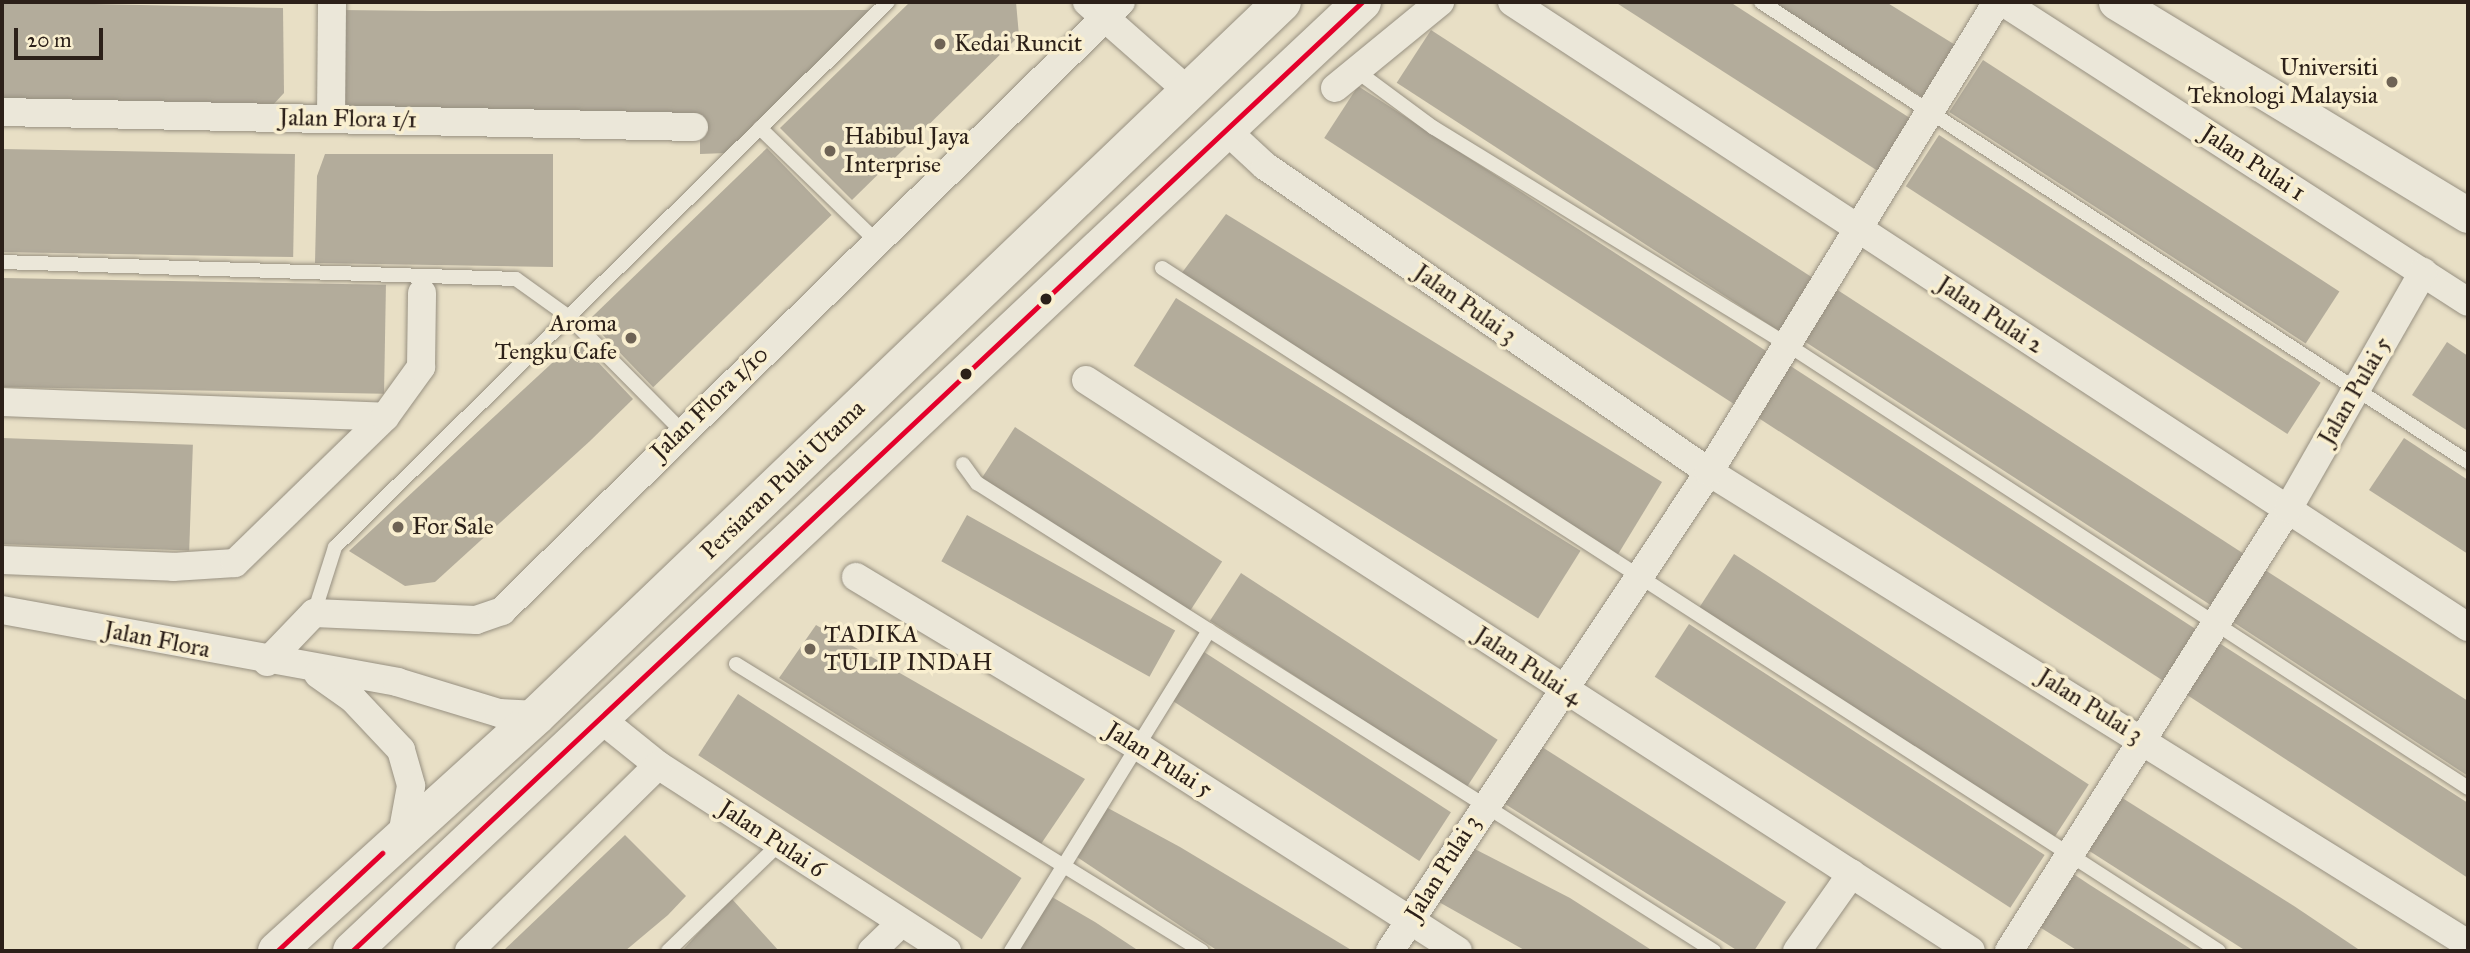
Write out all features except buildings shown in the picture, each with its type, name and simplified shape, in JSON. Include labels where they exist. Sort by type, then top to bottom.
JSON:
[{"type":"main road","name":"Persiaran Pulai Utama","points":[[277,951],[537,715],[1282,2]]},
{"type":"main road","name":"Persiaran Pulai Utama","points":[[352,951],[602,720],[1362,2]]},
{"type":"main road","points":[[1188,91],[1225,129]]},
{"type":"street","points":[[331,119],[332,2]]},
{"type":"street","points":[[1346,80],[1440,2]]},
{"type":"street","name":"Jalan Pulai 2","points":[[1512,2],[2468,627]]},
{"type":"street","points":[[1709,472],[1997,2]]},
{"type":"street","name":"Jalan Pulai 1","points":[[2003,2],[2468,302]]},
{"type":"street","points":[[2116,2],[2468,215]]},
{"type":"street","points":[[1104,7],[1188,91]]},
{"type":"street","name":"Jalan Flora 1/10","points":[[314,613],[476,620],[502,611],[681,430],[876,241],[1104,7]]},
{"type":"street","name":"Jalan Flora 1/1","points":[[2,112],[694,127]]},
{"type":"street","name":"Jalan Pulai 3","points":[[1225,129],[1265,166],[1709,472],[2143,738],[2468,944]]},
{"type":"street","name":"Jalan Pulai 5","points":[[2009,951],[2288,509],[2423,272]]},
{"type":"street","points":[[2,560],[173,567],[235,563],[385,416],[421,367],[422,293]]},
{"type":"street","name":"Jalan Pulai 4","points":[[1086,380],[1971,951]]},
{"type":"street","points":[[2,402],[385,416]]},
{"type":"street","name":"Jalan Pulai 3","points":[[1390,951],[1480,807],[1709,472]]},
{"type":"street","name":"Jalan Pulai 5","points":[[856,577],[1136,745],[1458,951]]},
{"type":"street","name":"Jalan Flora","points":[[2,610],[267,662],[397,682],[499,713],[537,715]]},
{"type":"street","points":[[267,662],[314,613]]},
{"type":"street","name":"Jalan Flora","points":[[312,670],[354,699],[401,750],[411,786],[402,835]]},
{"type":"street","name":"Jalan Pulai 6","points":[[602,720],[659,765],[947,951]]},
{"type":"street","points":[[469,951],[659,765]]},
{"type":"street","points":[[1797,951],[1852,873]]},
{"type":"street","points":[[872,951],[901,923]]},
{"type":"lane","points":[[314,613],[335,547],[888,2]]},
{"type":"lane","points":[[1761,2],[1929,114],[2358,386],[2468,462]]},
{"type":"lane","points":[[1346,80],[1434,128],[1788,345],[2468,788]]},
{"type":"lane","points":[[760,128],[876,241]]},
{"type":"lane","points":[[2,262],[516,279],[569,317],[681,430]]},
{"type":"lane","points":[[1162,268],[2219,951]]},
{"type":"lane","points":[[963,464],[977,483],[1480,807],[1714,951]]},
{"type":"lane","points":[[1011,951],[1209,630]]},
{"type":"lane","points":[[736,664],[1202,951]]},
{"type":"lane","points":[[668,951],[779,844]]},
{"type":"transit line","points":[[352,951],[1362,2]]},
{"type":"transit line","points":[[277,951],[382,853]]},
{"type":"place","name":"Kedai Runcit","points":[[940,44]]},
{"type":"place","name":"Universiti Teknologi Malaysia","points":[[2392,82]]},
{"type":"place","name":"Habibul Jaya Interprise","points":[[830,151]]},
{"type":"place","name":"Aroma Tengku Cafe","points":[[631,338]]},
{"type":"place","name":"For Sale","points":[[398,527]]},
{"type":"place","name":"TADIKA TULIP INDAH","points":[[810,649]]}]
